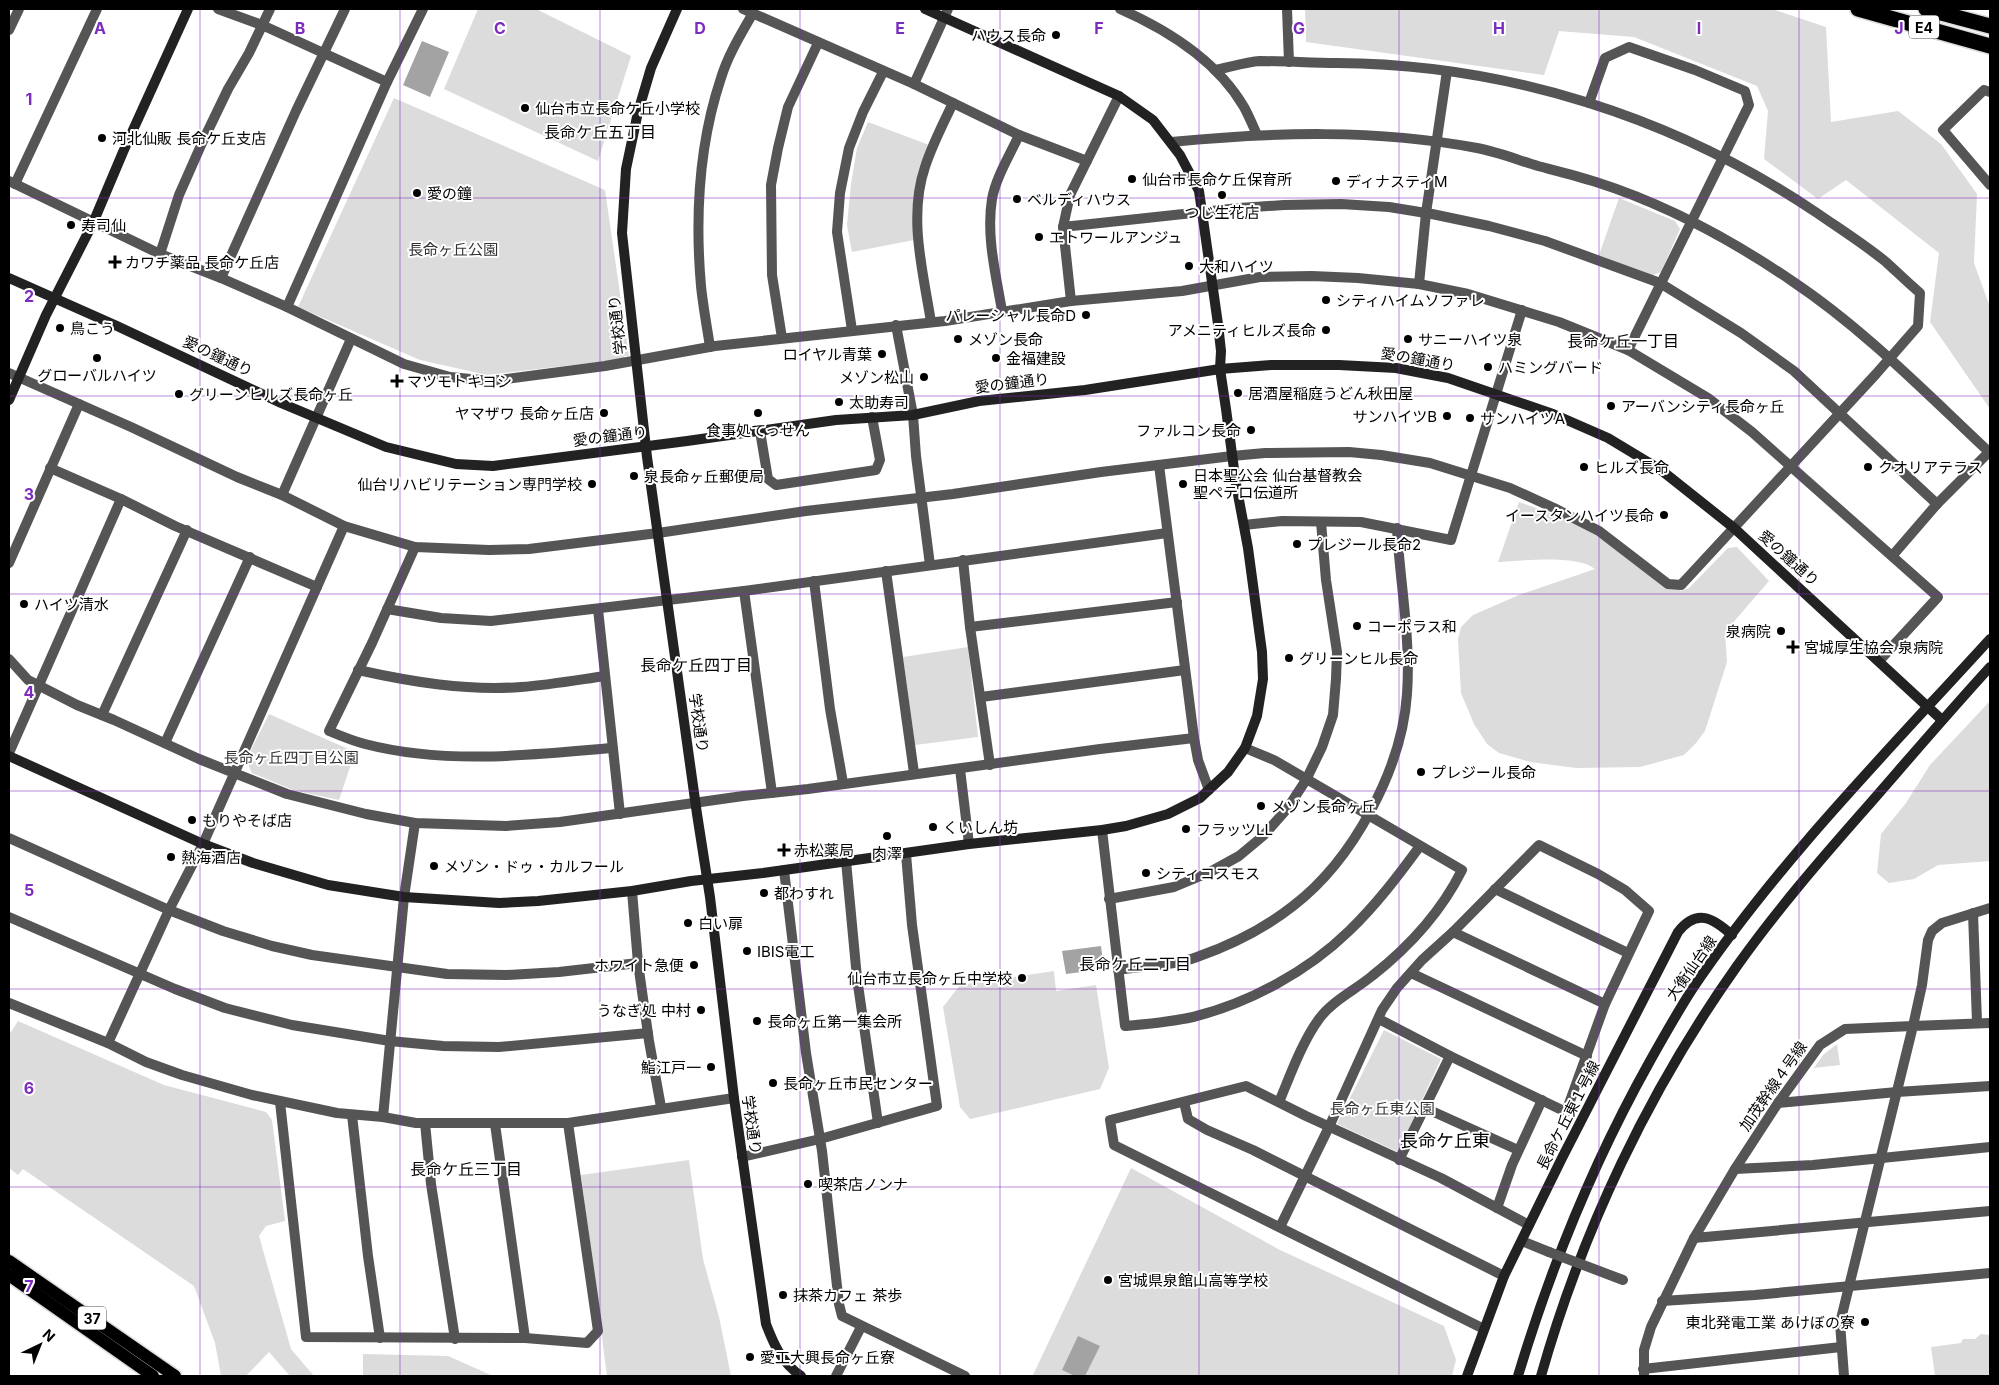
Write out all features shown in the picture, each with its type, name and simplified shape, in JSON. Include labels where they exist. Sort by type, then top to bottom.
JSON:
[{"type":"highway","name":"E4","points":[[1858,9],[1990,46]]},
{"type":"highway","name":"E4","points":[[1926,9],[1990,26]]},
{"type":"main road","name":"37","points":[[9,1261],[175,1376]]},
{"type":"main road","name":"37","points":[[9,1275],[153,1376]]},
{"type":"street","points":[[9,30],[19,9]]},
{"type":"street","points":[[97,9],[12,182],[160,254],[287,306],[404,364],[450,377],[483,380],[525,378],[637,361],[710,347],[930,322],[1071,301],[1182,291],[1260,277],[1312,276],[1358,278],[1419,284],[1468,294],[1522,310],[1559,322],[1628,350],[1708,398],[1752,432],[1893,555],[1938,597],[1879,661]]},
{"type":"street","points":[[9,400],[93,223],[188,9]]},
{"type":"street","points":[[218,9],[262,26],[387,82]]},
{"type":"street","points":[[160,254],[179,195],[198,152],[228,89],[249,53],[270,9]]},
{"type":"street","points":[[221,278],[345,9]]},
{"type":"street","points":[[287,306],[387,82],[423,9]]},
{"type":"street","name":"学校通り","points":[[677,9],[651,68],[638,112],[626,169],[622,233],[646,446],[695,802],[708,879],[734,1098],[766,1324],[776,1350],[792,1370],[801,1376]]},
{"type":"street","points":[[121,499],[9,755],[203,844],[253,863],[328,885],[404,897],[499,903],[538,901],[632,891],[969,844],[1102,830],[1126,826],[1168,814],[1200,798],[1228,772],[1246,748],[1257,716],[1263,679],[1262,652],[1220,369],[1221,351],[1199,191],[1171,142],[1153,120],[1120,96],[945,13],[925,9]]},
{"type":"street","points":[[1124,9],[1179,41],[1215,70],[1243,106],[1257,135]]},
{"type":"street","points":[[1287,9],[1289,62]]},
{"type":"street","points":[[710,347],[701,287],[699,199],[702,165],[709,124],[721,77],[739,37],[748,11],[914,84],[1019,135],[1087,162]]},
{"type":"street","points":[[914,84],[945,13]]},
{"type":"street","points":[[782,338],[772,275],[771,185],[788,107],[818,43]]},
{"type":"street","points":[[1588,103],[1605,58],[1629,47],[1695,70],[1745,92],[1749,105],[1628,350]]},
{"type":"street","points":[[9,373],[237,477],[282,495],[344,526],[415,547],[489,550],[530,549],[1232,456],[1264,453],[1349,452],[1430,463],[1510,488],[1599,531],[1668,584],[1681,585],[1918,326],[1920,294],[1885,262],[1850,235],[1748,170],[1693,143],[1625,116],[1554,92],[1447,71],[1370,63],[1259,61],[1215,70]]},
{"type":"street","points":[[1419,284],[1426,213],[1447,71]]},
{"type":"street","points":[[852,330],[837,232],[840,193],[849,148],[863,112],[883,72]]},
{"type":"street","points":[[1990,92],[1984,90],[1943,130],[1990,185]]},
{"type":"street","points":[[1071,301],[1062,227],[1070,195],[1120,96]]},
{"type":"street","points":[[930,322],[918,239],[918,204],[925,167],[953,103]]},
{"type":"street","points":[[1171,142],[1257,135],[1326,134],[1384,136],[1479,148],[1597,183],[1644,200],[1736,246],[1793,281],[1889,359],[1989,452],[1937,504],[1893,555]]},
{"type":"street","points":[[1002,311],[990,230],[993,198],[1003,168],[1019,135]]},
{"type":"street","points":[[1062,227],[1284,205],[1341,204],[1389,207],[1426,213],[1489,226],[1545,241],[1660,283],[1703,308],[1794,371],[1937,504]]},
{"type":"street","name":"愛の鐘通り","points":[[9,278],[317,418],[386,447],[456,464],[493,466],[836,420],[913,415],[979,401],[1085,390],[1220,369],[1271,365],[1340,365],[1396,368],[1448,378],[1553,414],[1608,438],[1661,470],[1734,528],[1942,720]]},
{"type":"street","points":[[1244,526],[1282,521],[1360,522],[1451,540],[1522,310]]},
{"type":"street","points":[[896,325],[913,415],[930,565]]},
{"type":"street","points":[[282,495],[351,339]]},
{"type":"street","points":[[9,563],[79,404]]},
{"type":"street","points":[[760,431],[768,479],[776,485],[876,470],[880,460],[872,417]]},
{"type":"street","points":[[1159,466],[1194,738],[1198,760],[1209,790]]},
{"type":"street","points":[[50,468],[121,499],[176,526],[317,587]]},
{"type":"street","points":[[1110,899],[1174,887],[1210,872],[1239,856],[1263,836],[1287,809],[1306,780],[1322,747],[1332,715],[1336,679],[1337,652],[1326,580],[1321,522]]},
{"type":"street","points":[[108,1043],[168,910],[203,844],[344,526]]},
{"type":"street","points":[[1118,970],[1195,958],[1269,923],[1312,889],[1348,846],[1367,816],[1392,765],[1402,732],[1407,696],[1409,665],[1407,628],[1396,528]]},
{"type":"street","points":[[102,715],[188,530]]},
{"type":"street","points":[[387,609],[441,618],[491,621],[744,592],[963,560],[1168,533]]},
{"type":"street","points":[[415,547],[329,731],[364,744],[435,756],[529,755],[612,748]]},
{"type":"street","points":[[165,743],[250,557]]},
{"type":"street","points":[[963,560],[970,627],[990,765]]},
{"type":"street","points":[[886,571],[914,773]]},
{"type":"street","points":[[814,581],[830,708],[843,783]]},
{"type":"street","points":[[744,592],[772,793]]},
{"type":"street","points":[[970,627],[1177,602]]},
{"type":"street","points":[[598,609],[620,814]]},
{"type":"street","name":"大衡仙台線","points":[[1518,1376],[1534,1322],[1579,1202],[1606,1144],[1639,1081],[1693,989],[1732,935],[1793,858],[1990,639]]},
{"type":"street","points":[[9,659],[28,680],[38,686],[233,773],[287,794],[366,814],[415,823],[506,826],[620,814],[695,802],[914,773],[990,765],[1100,748],[1194,738]]},
{"type":"street","points":[[1541,1376],[1554,1328],[1603,1206],[1656,1096],[1686,1042],[1737,966],[1802,881],[1990,667]]},
{"type":"street","points":[[358,670],[428,684],[473,688],[521,687],[605,676]]},
{"type":"street","points":[[981,697],[1185,670]]},
{"type":"street","points":[[1246,748],[1274,760],[1462,870],[1454,886],[1425,926],[1408,944],[1387,964],[1319,1019],[1279,1102]]},
{"type":"street","points":[[960,769],[969,844]]},
{"type":"street","points":[[383,1117],[404,897],[415,823]]},
{"type":"street","points":[[1102,830],[1125,1026],[1193,1016],[1241,1000],[1280,981],[1311,962],[1348,932],[1385,894],[1420,846]]},
{"type":"street","points":[[9,838],[168,910],[223,931],[272,946],[312,955],[447,974],[506,975],[559,972],[638,963]]},
{"type":"street","points":[[1280,1227],[1379,1019],[1397,988],[1422,960],[1453,932],[1539,845],[1598,874],[1625,890],[1649,911],[1605,1004],[1566,1112],[1450,1056],[1379,1019]]},
{"type":"street","points":[[742,1157],[820,1139],[937,1106],[912,925],[906,854]]},
{"type":"street","points":[[846,861],[858,978],[878,1123]]},
{"type":"street","points":[[784,870],[806,1053],[820,1139],[842,1316],[861,1327],[965,1376]]},
{"type":"street","points":[[1495,889],[1628,953]]},
{"type":"street","points":[[632,891],[638,963],[661,1108]]},
{"type":"street","points":[[1844,1376],[1840,1347],[1840,1323],[1913,1026],[1922,985],[1928,940],[1932,930],[1942,923],[1990,908]]},
{"type":"street","points":[[1973,913],[1977,1022]]},
{"type":"street","points":[[9,917],[140,974],[225,1008],[292,1025],[390,1041],[442,1046],[499,1047],[648,1033]]},
{"type":"street","name":"長命ケ丘東１号線","points":[[1467,1376],[1504,1276],[1678,932],[1695,917],[1706,918],[1725,928],[1732,935]]},
{"type":"street","points":[[1453,932],[1605,1004]]},
{"type":"street","points":[[1411,973],[1587,1056]]},
{"type":"street","points":[[9,1003],[108,1043],[146,1062],[182,1075],[280,1102],[352,1115],[425,1123],[568,1123],[734,1098]]},
{"type":"street","name":"加茂幹線４号線","points":[[1643,1372],[1644,1350],[1651,1327],[1694,1238],[1734,1169],[1820,1044],[1845,1029],[1990,1022]]},
{"type":"street","points":[[1399,1160],[1450,1056]]},
{"type":"street","points":[[1484,1329],[1114,1145],[1110,1120],[1246,1086],[1329,1127],[1441,1178],[1529,1225]]},
{"type":"street","points":[[1778,1103],[1990,1086]]},
{"type":"street","points":[[1497,1208],[1518,1150],[1542,1100]]},
{"type":"street","points":[[280,1102],[306,1337],[524,1338],[587,1343],[598,1331],[568,1123]]},
{"type":"street","points":[[1184,1102],[1188,1118],[1207,1130],[1253,1150],[1504,1276]]},
{"type":"street","points":[[1425,1108],[1518,1150]]},
{"type":"street","points":[[352,1115],[368,1256],[380,1338]]},
{"type":"street","points":[[425,1123],[431,1184],[455,1339]]},
{"type":"street","points":[[495,1124],[524,1338]]},
{"type":"street","points":[[1734,1169],[1813,1165],[1990,1147]]},
{"type":"street","points":[[1694,1238],[1990,1211]]},
{"type":"street","points":[[1522,1241],[1623,1280]]},
{"type":"street","points":[[1662,1301],[1849,1286],[1990,1272]]},
{"type":"street","points":[[836,1376],[861,1327]]},
{"type":"street","points":[[1643,1372],[1840,1347]]},
{"type":"green space","points":[[478,9],[536,9],[631,56],[598,161],[444,89]]},
{"type":"green space","points":[[1305,9],[1772,9],[1826,27],[1831,122],[1898,111],[1941,144],[1977,194],[1974,263],[1990,307],[1990,409],[1930,322],[1939,253],[1846,180],[1818,199],[1764,159],[1768,111],[1757,86],[1634,37],[1559,31],[1544,75],[1306,42]]},
{"type":"green space","name":"長命ヶ丘公園","points":[[394,98],[605,190],[629,356],[624,356],[624,359],[487,375],[420,360],[298,307]]},
{"type":"green space","points":[[868,122],[929,145],[914,240],[852,252],[847,225],[851,184],[857,148]]},
{"type":"green space","points":[[1619,198],[1675,221],[1680,229],[1661,272],[1651,276],[1599,255]]},
{"type":"green space","points":[[1519,502],[1569,520],[1681,591],[1689,588],[1728,548],[1737,547],[1769,581],[1725,632],[1727,662],[1705,731],[1684,755],[1640,767],[1576,768],[1530,762],[1499,753],[1487,744],[1474,724],[1461,693],[1458,639],[1461,627],[1473,615],[1519,595],[1595,569],[1587,564],[1562,560],[1498,562]]},
{"type":"green space","points":[[968,647],[978,737],[915,745],[903,657]]},
{"type":"green space","points":[[1990,701],[1990,861],[1938,865],[1914,879],[1889,883],[1877,873],[1881,834],[1906,803],[1930,765]]},
{"type":"green space","name":"長命ヶ丘四丁目公園","points":[[269,714],[355,752],[339,800],[293,790],[252,773],[246,760]]},
{"type":"green space","points":[[1054,971],[1056,991],[1096,985],[1109,1068],[1100,1089],[970,1119],[960,1107],[943,1007],[960,985]]},
{"type":"green space","points":[[18,1021],[164,1085],[266,1112],[272,1120],[285,1221],[266,1226],[259,1236],[291,1349],[314,1376],[290,1376],[269,1352],[246,1376],[221,1376],[215,1343],[194,1286],[23,1169],[18,1175],[9,1168],[9,1031],[11,1032]]},
{"type":"green space","name":"長命ヶ丘東公園","points":[[1384,1030],[1441,1059],[1398,1152],[1337,1124]]},
{"type":"green space","points":[[1837,1044],[1840,1065],[1814,1068],[1823,1055]]},
{"type":"green space","points":[[689,1160],[703,1259],[719,1317],[731,1376],[607,1376],[581,1175]]},
{"type":"green space","points":[[1131,1168],[1280,1250],[1444,1326],[1456,1360],[1452,1376],[1033,1375]]},
{"type":"green space","points":[[1981,1334],[1990,1335],[1990,1376],[1935,1376],[1931,1347],[1961,1343],[1963,1339],[1975,1339]]},
{"type":"green space","points":[[363,1354],[448,1356],[493,1376],[363,1376]]},
{"type":"shaded area","points":[[422,41],[449,52],[430,97],[403,85]]},
{"type":"shaded area","points":[[1101,946],[1104,969],[1066,974],[1062,951]]},
{"type":"shaded area","points":[[1078,1336],[1100,1346],[1085,1376],[1075,1376],[1062,1370]]},
{"type":"place","name":"ハウス長命","points":[[1056,35]]},
{"type":"place","name":"仙台市立長命ケ丘小学校","points":[[525,108]]},
{"type":"place","name":"河北仙販 長命ケ丘支店","points":[[102,138]]},
{"type":"place","name":"仙台市長命ケ丘保育所","points":[[1132,179]]},
{"type":"place","name":"ディナスティM","points":[[1336,181]]},
{"type":"place","name":"愛の鐘","points":[[417,193]]},
{"type":"place","name":"つじ生花店","points":[[1222,195]]},
{"type":"place","name":"ベルディハウス","points":[[1017,199]]},
{"type":"place","name":"寿司仙","points":[[71,225]]},
{"type":"place","name":"エトワールアンジュ","points":[[1039,237]]},
{"type":"place","name":"カワチ薬品 長命ケ丘店","points":[[115,262]]},
{"type":"place","name":"大和ハイツ","points":[[1189,266]]},
{"type":"place","name":"シティハイムソファレ","points":[[1326,300]]},
{"type":"place","name":"パレーシャル長命D","points":[[1086,315]]},
{"type":"place","name":"鳥こう","points":[[60,328]]},
{"type":"place","name":"アメニティヒルズ長命","points":[[1326,330]]},
{"type":"place","name":"メゾン長命","points":[[958,339]]},
{"type":"place","name":"サニーハイツ泉","points":[[1408,339]]},
{"type":"place","name":"ロイヤル青葉","points":[[882,354]]},
{"type":"place","name":"グローバルハイツ","points":[[97,358]]},
{"type":"place","name":"金福建設","points":[[996,358]]},
{"type":"place","name":"ハミングバード","points":[[1488,367]]},
{"type":"place","name":"メゾン松山","points":[[924,377]]},
{"type":"place","name":"マツモトキヨシ","points":[[397,381]]},
{"type":"place","name":"居酒屋稲庭うどん秋田屋","points":[[1238,393]]},
{"type":"place","name":"グリーンヒルズ長命ヶ丘","points":[[179,394]]},
{"type":"place","name":"太助寿司","points":[[839,402]]},
{"type":"place","name":"アーバンシティ長命ヶ丘","points":[[1611,406]]},
{"type":"place","name":"ヤマザワ 長命ヶ丘店","points":[[604,413]]},
{"type":"place","name":"食事処てっせん","points":[[758,413]]},
{"type":"place","name":"サンハイツB","points":[[1447,416]]},
{"type":"place","name":"サンハイツA","points":[[1470,418]]},
{"type":"place","name":"ファルコン長命","points":[[1251,430]]},
{"type":"place","name":"ヒルズ長命","points":[[1584,467]]},
{"type":"place","name":"クオリアテラス","points":[[1868,467]]},
{"type":"place","name":"泉長命ヶ丘郵便局","points":[[634,476]]},
{"type":"place","name":"仙台リハビリテーション専門学校","points":[[592,484]]},
{"type":"place","name":"日本聖公会 仙台基督教会 聖ペテロ伝道所","points":[[1183,484]]},
{"type":"place","name":"イースタンハイツ長命","points":[[1664,515]]},
{"type":"place","name":"プレジール長命2","points":[[1297,544]]},
{"type":"place","name":"ハイツ清水","points":[[24,604]]},
{"type":"place","name":"コーポラス和","points":[[1357,626]]},
{"type":"place","name":"泉病院","points":[[1781,631]]},
{"type":"place","name":"宮城厚生協会 泉病院","points":[[1793,647]]},
{"type":"place","name":"グリーンヒル長命","points":[[1289,658]]},
{"type":"place","name":"プレジール長命","points":[[1421,772]]},
{"type":"place","name":"メゾン長命ヶ丘","points":[[1261,806]]},
{"type":"place","name":"もりやそば店","points":[[192,820]]},
{"type":"place","name":"くいしん坊","points":[[933,827]]},
{"type":"place","name":"フラッツLL","points":[[1186,829]]},
{"type":"place","name":"肉澤","points":[[887,836]]},
{"type":"place","name":"赤松薬局","points":[[784,850]]},
{"type":"place","name":"熱海酒店","points":[[171,857]]},
{"type":"place","name":"メゾン・ドゥ・カルフール","points":[[434,866]]},
{"type":"place","name":"シティコスモス","points":[[1146,873]]},
{"type":"place","name":"都わすれ","points":[[764,893]]},
{"type":"place","name":"白い扉","points":[[688,923]]},
{"type":"place","name":"IBIS電工","points":[[747,951]]},
{"type":"place","name":"ホワイト急便","points":[[694,965]]},
{"type":"place","name":"仙台市立長命ヶ丘中学校","points":[[1022,978]]},
{"type":"place","name":"うなぎ処 中村","points":[[701,1010]]},
{"type":"place","name":"長命ヶ丘第一集会所","points":[[757,1021]]},
{"type":"place","name":"鮨江戸一","points":[[711,1067]]},
{"type":"place","name":"長命ヶ丘市民センター","points":[[773,1083]]},
{"type":"place","name":"喫茶店ノンナ","points":[[808,1184]]},
{"type":"place","name":"宮城県泉館山高等学校","points":[[1108,1280]]},
{"type":"place","name":"抹茶カフェ 茶歩","points":[[783,1295]]},
{"type":"place","name":"東北発電工業 あけぼの寮","points":[[1865,1322]]},
{"type":"place","name":"愛工大興長命ヶ丘寮","points":[[750,1357]]},
{"type":"district","name":"長命ケ丘五丁目","points":[[600,132]]},
{"type":"district","name":"長命ケ丘一丁目","points":[[1623,341]]},
{"type":"district","name":"長命ケ丘四丁目","points":[[696,665]]},
{"type":"district","name":"長命ケ丘二丁目","points":[[1135,964]]},
{"type":"district","name":"長命ケ丘東","points":[[1445,1140]]},
{"type":"district","name":"長命ケ丘三丁目","points":[[466,1169]]}]
